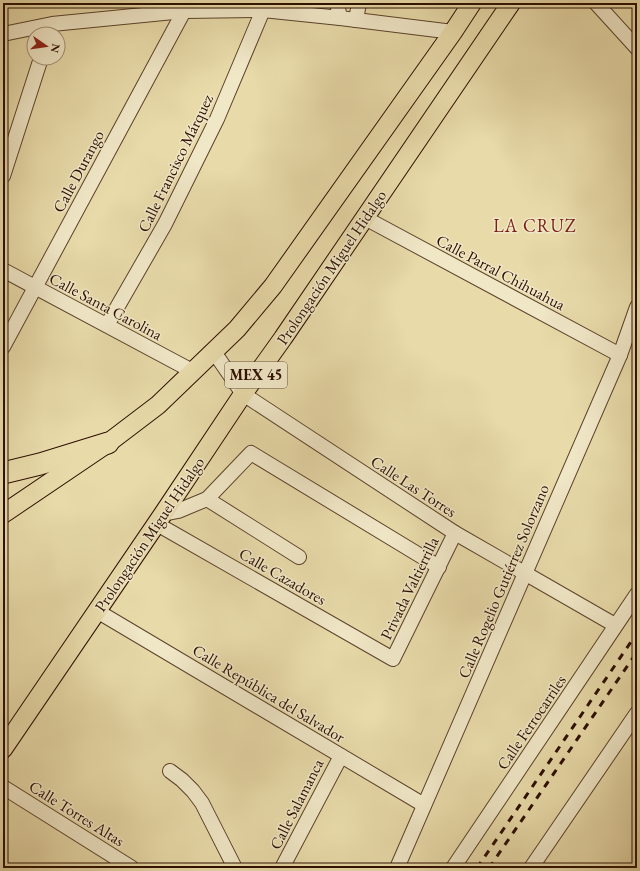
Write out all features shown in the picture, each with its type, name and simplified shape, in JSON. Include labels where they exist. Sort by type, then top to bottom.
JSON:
[{"type":"highway","points":[[3,473],[40,464],[108,443]]},
{"type":"main road","name":"MEX 45","points":[[3,514],[108,443],[158,404],[194,372],[238,329],[273,286],[472,3]]},
{"type":"main road","name":"Prolongación Miguel Hidalgo","points":[[3,749],[160,519],[243,394],[283,338],[511,3]]},
{"type":"street","points":[[288,12],[299,3]]},
{"type":"street","points":[[337,3],[340,18]]},
{"type":"street","points":[[356,20],[359,3]]},
{"type":"street","points":[[596,3],[637,48]]},
{"type":"street","points":[[66,27],[184,11],[263,10],[453,32]]},
{"type":"street","name":"Calle Francisco Márquez","points":[[107,325],[176,203],[217,119],[263,10]]},
{"type":"street","name":"Calle Durango","points":[[3,347],[184,11]]},
{"type":"street","points":[[3,34],[26,32]]},
{"type":"street","points":[[3,176],[38,66]]},
{"type":"street","name":"Calle Parral Chihuahua","points":[[365,218],[620,355]]},
{"type":"street","name":"Calle Santa Carolina","points":[[3,270],[194,372]]},
{"type":"street","name":"Calle Rogelio Gutiérrez Solorzano","points":[[397,868],[620,355],[632,337],[636,315]]},
{"type":"street","name":"Calle Las Torres","points":[[214,352],[243,394],[455,533],[615,625]]},
{"type":"street","points":[[160,519],[207,499],[251,453],[438,567]]},
{"type":"street","points":[[207,499],[299,557]]},
{"type":"street","name":"Calle Cazadores","points":[[160,519],[393,659]]},
{"type":"street","name":"Privada Valtierrilla","points":[[393,659],[455,533]]},
{"type":"street","name":"Calle Ferrocarriles","points":[[453,868],[637,594]]},
{"type":"street","name":"Calle República del Salvador","points":[[97,611],[424,805]]},
{"type":"street","points":[[531,868],[637,713]]},
{"type":"street","name":"Calle Salamanca","points":[[282,868],[341,756]]},
{"type":"street","points":[[170,771],[182,780],[202,803],[235,868]]},
{"type":"street","name":"Calle Torres Altas","points":[[4,790],[132,868]]},
{"type":"railway","points":[[477,868],[637,633]]},
{"type":"railway","points":[[489,868],[637,652]]},
{"type":"district","name":"LA CRUZ","points":[[535,226]]}]
